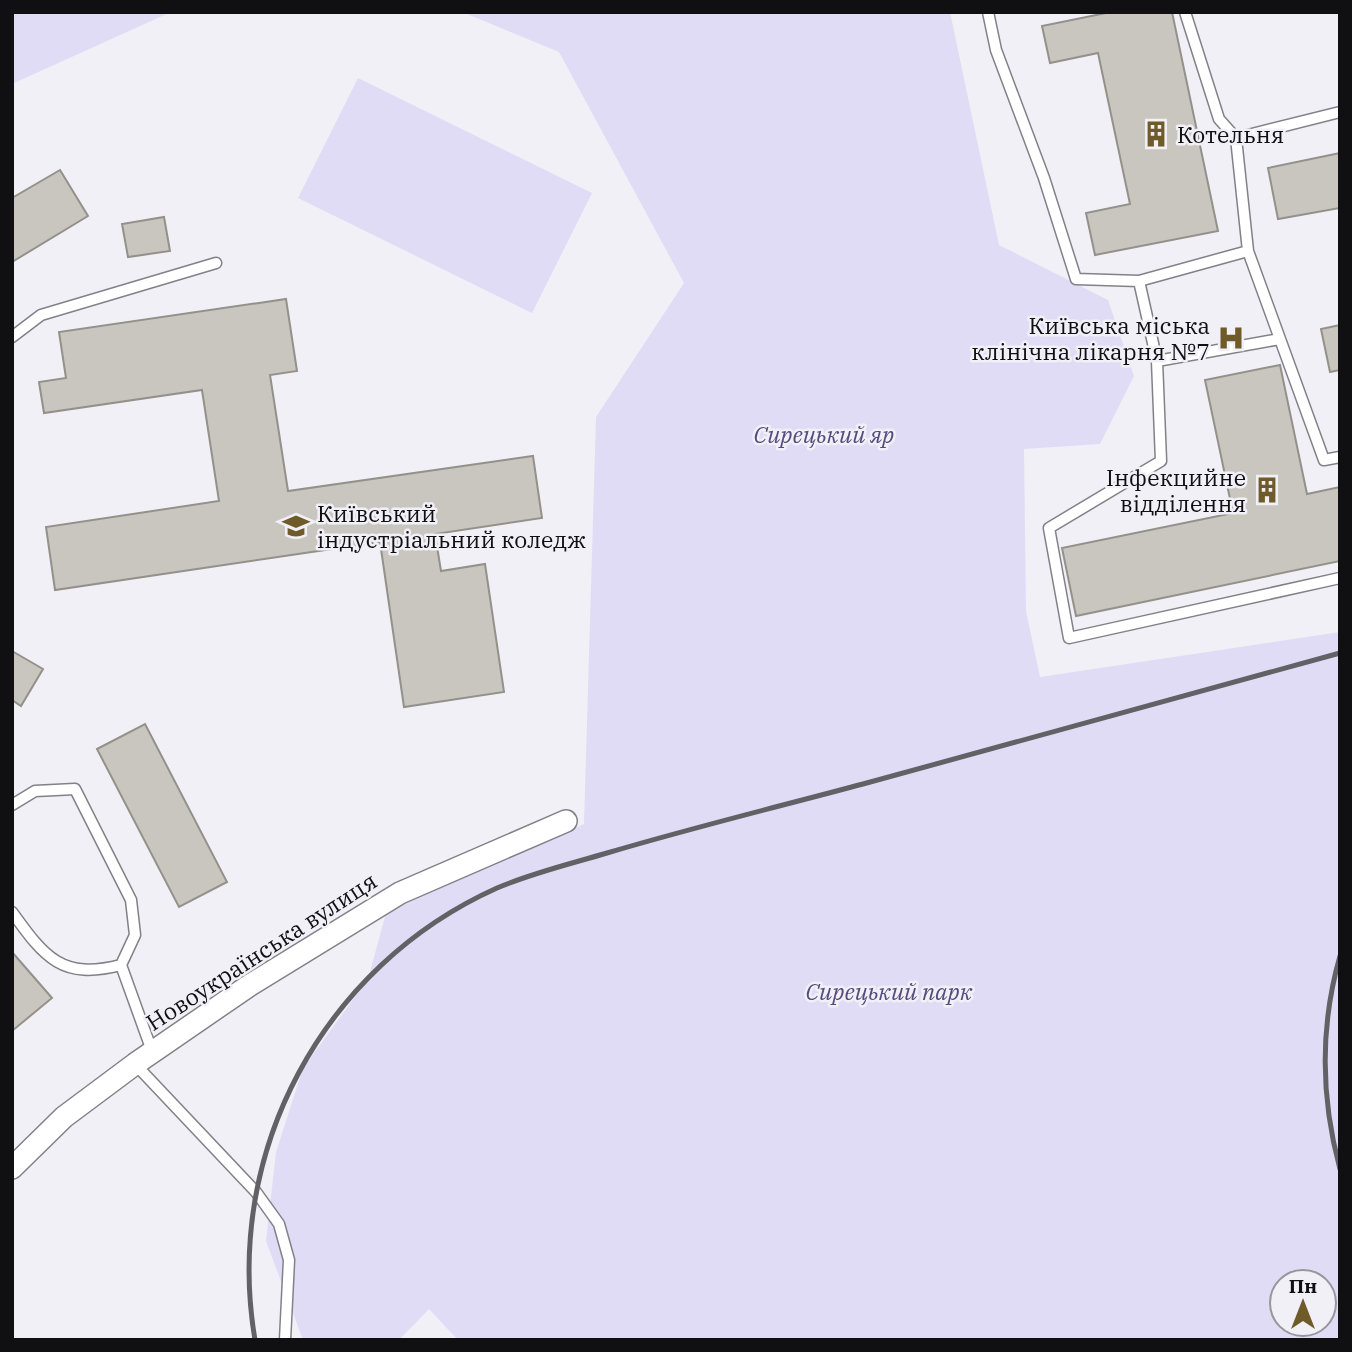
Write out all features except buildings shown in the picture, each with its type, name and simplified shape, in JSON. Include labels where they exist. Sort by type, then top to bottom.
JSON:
[{"type":"street","name":"Новоукраїнська вулиця","points":[[12,1168],[64,1117],[250,985],[400,893],[566,821]]},
{"type":"lane","points":[[988,12],[996,50],[1044,178],[1076,279],[1139,281],[1248,250]]},
{"type":"lane","points":[[1185,12],[1202,75],[1219,119],[1236,138],[1248,250],[1324,460],[1340,457]]},
{"type":"lane","points":[[1236,138],[1340,112]]},
{"type":"lane","points":[[12,337],[41,314],[216,263]]},
{"type":"lane","points":[[1139,281],[1157,361],[1161,461],[1049,528],[1069,638],[1340,578]]},
{"type":"lane","points":[[1157,361],[1280,338]]},
{"type":"lane","points":[[12,805],[35,791],[75,789],[131,900],[135,935],[121,965],[144,1058],[256,1192],[279,1224],[289,1259],[285,1340]]},
{"type":"lane","points":[[12,912],[35,944],[64,967],[95,972],[121,965]]},
{"type":"green space","points":[[12,12],[171,12],[12,84]]},
{"type":"green space","name":"Сирецький парк","points":[[462,12],[950,12],[999,245],[1108,300],[1134,376],[1100,444],[1024,449],[1026,611],[1040,677],[1340,632],[1340,1340],[458,1340],[429,1309],[399,1340],[303,1340],[266,1241],[276,1152],[303,1068],[368,979],[386,913],[584,824],[596,417],[684,283],[559,52]]},
{"type":"green space","points":[[358,78],[592,193],[532,313],[298,198]]},
{"type":"railway","points":[[255,1340],[249,1270],[255,1201],[272,1135],[299,1073],[336,1016],[381,965],[435,922],[497,888],[551,869],[1340,653]]},
{"type":"railway","points":[[1340,956],[1329,1009],[1325,1062],[1329,1116],[1340,1169]]},
{"type":"place","name":"Котельня","points":[[1156,134]]},
{"type":"place","name":"Київська міська клінічна лікарня №7","points":[[1231,338]]},
{"type":"place","name":"Інфекцийне відділення","points":[[1267,490]]},
{"type":"place","name":"Київський індустріальний коледж","points":[[296,526]]},
{"type":"park label","name":"Сирецький яр","points":[[824,434]]}]
